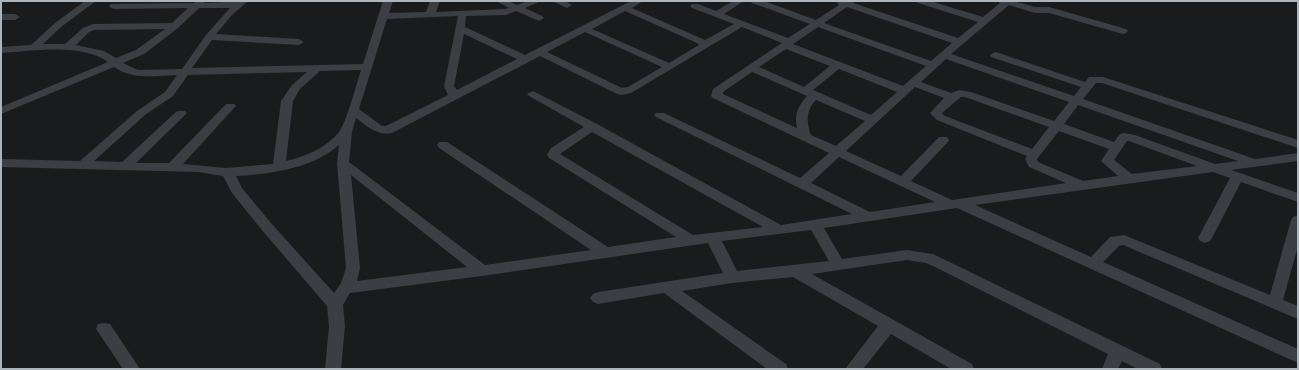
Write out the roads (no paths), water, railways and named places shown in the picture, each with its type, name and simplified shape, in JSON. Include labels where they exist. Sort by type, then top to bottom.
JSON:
[{"type":"street","points":[[33,48],[58,24],[92,1]]},
{"type":"street","points":[[335,304],[347,288],[351,279],[353,268],[343,163],[346,132],[388,1]]},
{"type":"street","points":[[430,14],[435,1]]},
{"type":"street","points":[[501,1],[539,18]]},
{"type":"street","points":[[384,16],[501,12],[518,8],[536,1]]},
{"type":"street","points":[[557,1],[566,5]]},
{"type":"street","points":[[354,110],[379,129],[388,130],[638,1]]},
{"type":"street","points":[[717,14],[739,1]]},
{"type":"street","points":[[755,1],[933,65]]},
{"type":"street","points":[[921,1],[985,21]]},
{"type":"street","points":[[960,42],[845,2],[717,92],[717,96],[903,182],[1094,264],[1298,356]]},
{"type":"street","points":[[802,184],[944,55],[985,21],[1004,2],[1035,10],[1049,10],[1123,31]]},
{"type":"street","points":[[1,110],[140,52],[175,26],[199,3]]},
{"type":"street","points":[[114,6],[240,3]]},
{"type":"street","points":[[83,165],[141,113],[169,94],[209,37],[229,13],[240,3]]},
{"type":"street","points":[[695,6],[838,65],[909,87],[952,97]]},
{"type":"street","points":[[625,8],[701,40],[704,45]]},
{"type":"street","points":[[1,17],[15,17]]},
{"type":"street","points":[[456,96],[450,90],[449,86],[462,17]]},
{"type":"street","points":[[540,52],[621,92],[631,90],[741,24]]},
{"type":"street","points":[[66,48],[86,30],[93,27],[175,26]]},
{"type":"street","points":[[460,28],[526,60]]},
{"type":"street","points":[[585,28],[670,67]]},
{"type":"street","points":[[209,37],[299,42]]},
{"type":"street","points":[[1,50],[33,48],[83,49],[100,53],[133,72],[368,67]]},
{"type":"street","points":[[944,55],[1253,162]]},
{"type":"street","points":[[995,55],[1087,86]]},
{"type":"street","points":[[805,136],[801,125],[800,116],[810,93],[838,65]]},
{"type":"street","points":[[751,68],[873,120]]},
{"type":"street","points":[[279,167],[287,101],[296,87],[316,69]]},
{"type":"street","points":[[1082,185],[1033,164],[1031,159],[1093,79],[1103,80],[1298,144]]},
{"type":"street","points":[[1035,155],[938,116],[936,113],[952,97],[959,93],[967,94],[1116,148]]},
{"type":"street","points":[[533,94],[779,230]]},
{"type":"street","points":[[173,167],[230,106]]},
{"type":"street","points":[[125,166],[182,113]]},
{"type":"street","points":[[660,115],[868,217]]},
{"type":"street","points":[[592,126],[555,151],[553,155],[691,240]]},
{"type":"street","points":[[1,163],[173,167],[198,168],[227,172],[279,167],[304,161],[317,155],[335,143],[346,132]]},
{"type":"street","points":[[1129,179],[1107,161],[1121,138],[1127,137],[1298,198]]},
{"type":"street","points":[[903,182],[943,140]]},
{"type":"street","points":[[443,144],[605,252]]},
{"type":"street","points":[[347,288],[482,271],[691,240],[779,230],[1082,185],[1253,162],[1294,159]]},
{"type":"street","points":[[343,163],[482,271]]},
{"type":"street","points":[[227,172],[237,190],[266,226],[335,304],[337,326],[333,369]]},
{"type":"street","points":[[1205,238],[1237,177]]},
{"type":"street","points":[[1275,303],[1293,256],[1298,220]]},
{"type":"street","points":[[815,224],[838,264]]},
{"type":"street","points":[[713,238],[732,277]]},
{"type":"street","points":[[1094,264],[1115,241],[1124,240],[1298,313]]},
{"type":"street","points":[[598,298],[732,277],[796,271],[907,255],[928,258],[1154,369]]},
{"type":"street","points":[[796,271],[966,369]]},
{"type":"street","points":[[666,288],[780,369]]},
{"type":"street","points":[[855,369],[889,324]]},
{"type":"street","points":[[104,329],[132,369]]},
{"type":"street","points":[[1110,369],[1118,351]]}]
